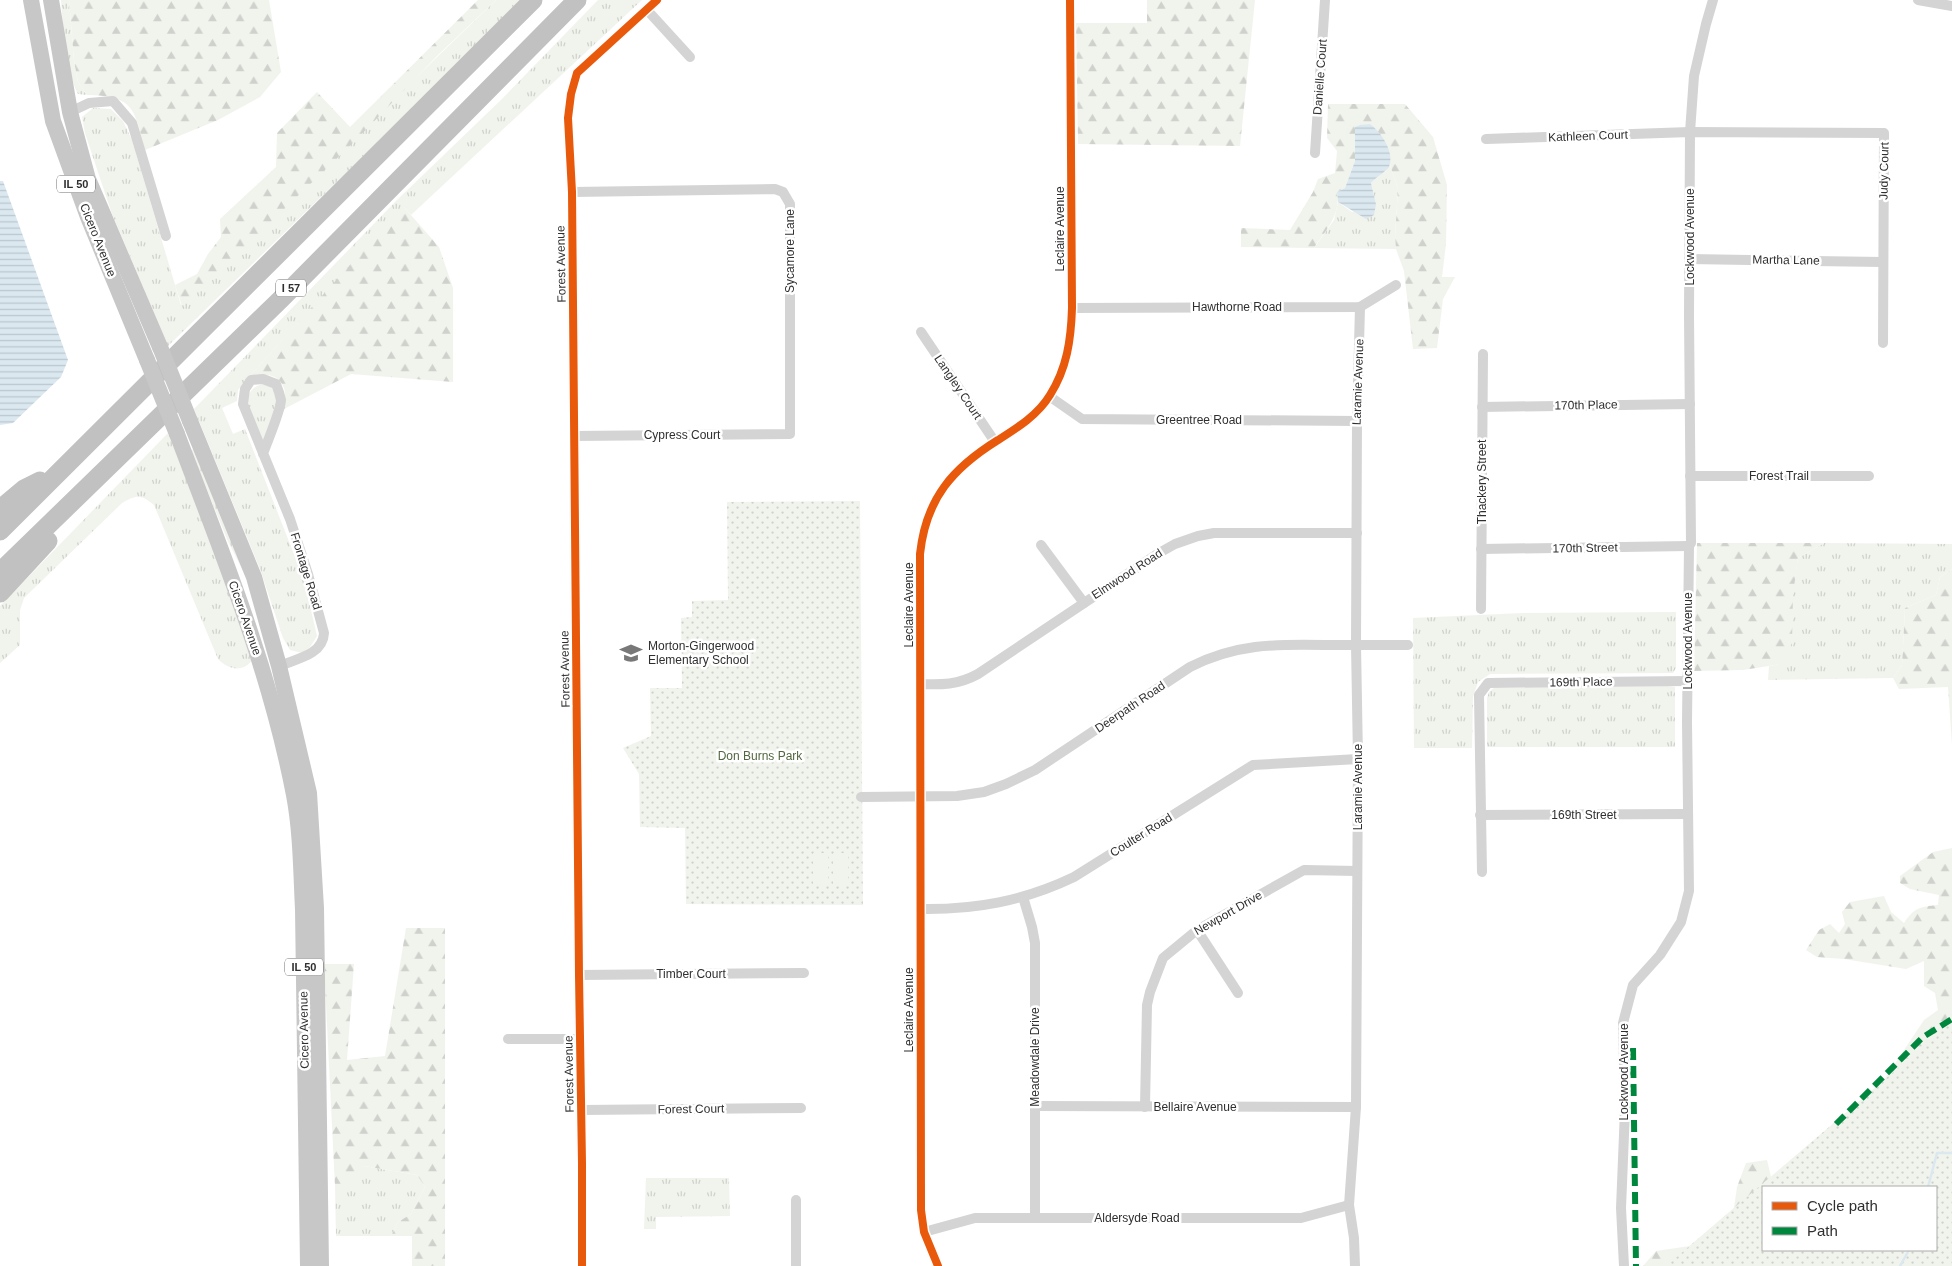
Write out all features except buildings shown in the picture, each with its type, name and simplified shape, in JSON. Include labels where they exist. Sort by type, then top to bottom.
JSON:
[{"type":"highway","name":"I 57","points":[[0,531],[60,469],[533,0]]},
{"type":"highway","name":"I 57","points":[[0,572],[288,292],[576,0]]},
{"type":"highway","points":[[0,593],[155,421]]},
{"type":"highway","points":[[0,509],[24,489],[60,469]]},
{"type":"main road","name":"Cicero Avenue","points":[[31,0],[53,120],[88,217],[177,434],[224,558],[263,672],[294,796],[301,861],[308,1266]]},
{"type":"main road","name":"Cicero Avenue","points":[[51,0],[70,112],[88,179],[160,347],[254,577],[279,666],[309,793],[316,908],[321,1266]]},
{"type":"main road","points":[[263,672],[279,666]]},
{"type":"main road","points":[[303,1266],[308,1246]]},
{"type":"street","points":[[657,0],[648,11],[690,57]]},
{"type":"street","name":"Leclaire Avenue","points":[[938,1266],[924,1232],[921,1200],[920,554],[924,527],[944,484],[964,465],[1021,425],[1049,396],[1067,358],[1071,341],[1072,308],[1070,0]]},
{"type":"street","name":"Danielle Court","points":[[1315,153],[1325,0]]},
{"type":"street","name":"Lockwood Avenue","points":[[1624,1266],[1622,1208],[1625,1110],[1623,1022],[1633,985],[1660,955],[1681,922],[1689,890],[1687,814],[1689,546],[1691,543],[1690,132],[1694,76],[1713,0]]},
{"type":"street","points":[[1918,0],[1952,6]]},
{"type":"street","name":"Forest Avenue","points":[[582,1266],[572,192],[568,118],[571,94],[577,73],[648,11]]},
{"type":"street","points":[[70,112],[89,103],[113,101],[132,123],[166,236]]},
{"type":"street","name":"Kathleen Court","points":[[1486,139],[1690,132]]},
{"type":"street","name":"Judy Court","points":[[1690,132],[1884,133],[1883,343]]},
{"type":"street","name":"Sycamore Lane","points":[[572,192],[774,189],[783,192],[790,204],[790,434]]},
{"type":"street","name":"Martha Lane","points":[[1690,259],[1882,262]]},
{"type":"street","points":[[1360,307],[1396,285]]},
{"type":"street","name":"Hawthorne Road","points":[[1072,308],[1360,307]]},
{"type":"street","name":"Laramie Avenue","points":[[1354,1266],[1354,1238],[1349,1205],[1356,1107],[1357,421],[1360,307]]},
{"type":"street","name":"Langley Court","points":[[921,332],[995,442]]},
{"type":"street","name":"Thackery Street","points":[[1481,609],[1483,354]]},
{"type":"street","name":"Frontage Road","points":[[263,454],[281,401],[276,384],[263,379],[251,380],[245,389],[243,404],[263,454],[290,519],[308,574],[324,633],[323,641],[317,650],[279,666]]},
{"type":"street","name":"Greentree Road","points":[[1049,396],[1082,419],[1357,421]]},
{"type":"street","name":"170th Place","points":[[1482,407],[1690,404]]},
{"type":"street","name":"Cypress Court","points":[[574,436],[790,434]]},
{"type":"street","name":"Forest Trail","points":[[1690,476],[1869,476]]},
{"type":"street","name":"Elmwood Road","points":[[920,684],[952,684],[967,680],[1159,552],[1198,536],[1227,532],[1357,533]]},
{"type":"street","points":[[1041,545],[1084,603]]},
{"type":"street","name":"170th Street","points":[[1481,549],[1689,546]]},
{"type":"street","name":"Deerpath Road","points":[[861,797],[969,795],[994,789],[1036,770],[1190,667],[1206,658],[1233,650],[1269,644],[1408,645]]},
{"type":"street","name":"169th Place","points":[[1480,815],[1479,695],[1488,683],[1688,681]]},
{"type":"street","name":"Coulter Road","points":[[920,909],[974,907],[1007,902],[1074,878],[1253,765],[1358,759]]},
{"type":"street","name":"169th Street","points":[[1480,815],[1687,814]]},
{"type":"street","points":[[1480,815],[1482,872]]},
{"type":"street","name":"Newport Drive","points":[[1145,1107],[1148,1005],[1150,992],[1163,958],[1197,930],[1304,870],[1357,871]]},
{"type":"street","name":"Meadowdale Drive","points":[[1023,897],[1032,927],[1034,943],[1035,1218]]},
{"type":"street","points":[[1197,930],[1238,993]]},
{"type":"street","name":"Timber Court","points":[[579,975],[804,974]]},
{"type":"street","points":[[508,1039],[580,1039]]},
{"type":"street","name":"Bellaire Avenue","points":[[1035,1106],[1356,1107]]},
{"type":"street","name":"Forest Court","points":[[581,1110],[801,1108]]},
{"type":"street","points":[[796,1200],[796,1266]]},
{"type":"street","name":"Aldersyde Road","points":[[924,1232],[965,1219],[1301,1218],[1349,1205]]},
{"type":"green space","points":[[61,0],[69,0],[74,61],[78,82],[87,95],[78,94],[70,73],[65,48]]},
{"type":"green space","points":[[69,0],[269,0],[281,72],[260,97],[218,120],[145,150],[138,124],[130,108],[124,102],[115,98],[87,95],[78,82],[74,61]]},
{"type":"green space","points":[[478,0],[496,0],[437,56],[357,139],[182,306],[175,285],[197,274],[208,254],[221,237],[220,219],[276,167],[277,133],[317,92],[350,127]]},
{"type":"green space","points":[[496,0],[520,0],[168,346],[112,214],[85,133],[82,117],[93,108],[111,109],[123,121],[132,140],[181,305]]},
{"type":"green space","points":[[598,0],[642,0],[411,215],[404,207],[246,380],[238,390],[237,401],[222,408],[233,434],[245,429],[304,580],[317,636],[310,647],[303,653],[290,650],[283,638],[260,569],[194,409],[397,200],[504,97]]},
{"type":"green space","points":[[1147,0],[1255,0],[1240,146],[1078,144],[1076,23],[1147,23]]},
{"type":"green space","points":[[1328,104],[1405,104],[1433,137],[1447,185],[1446,244],[1442,277],[1455,277],[1443,299],[1437,348],[1413,349],[1404,271],[1396,249],[1398,189],[1390,165],[1388,150],[1355,127],[1355,161],[1345,188],[1337,192],[1337,208],[1332,222],[1314,248],[1241,247],[1241,228],[1290,230],[1313,192],[1318,179],[1335,173],[1337,151],[1327,138]]},
{"type":"green space","points":[[1390,165],[1398,189],[1396,249],[1314,248],[1334,220],[1338,202],[1352,212],[1376,204],[1371,183],[1378,174],[1385,172]]},
{"type":"green space","points":[[403,206],[439,247],[453,288],[453,382],[351,374],[284,409],[285,390],[281,382],[267,375],[256,376],[246,380]]},
{"type":"green space","points":[[263,384],[271,387],[275,393],[276,400],[273,417],[263,441],[252,417],[248,400],[254,388]]},
{"type":"green space","points":[[168,433],[216,551],[254,657],[242,668],[232,668],[218,659],[154,505],[142,497],[138,497],[131,498],[122,503],[24,598],[20,610],[20,645],[0,663],[0,606]]},
{"type":"green space","points":[[195,447],[256,597],[227,539],[191,451]]},
{"type":"green space","name":"Don Burns Park","points":[[860,501],[863,905],[686,904],[685,828],[640,827],[639,774],[623,748],[651,736],[650,688],[682,688],[681,618],[692,617],[692,601],[728,600],[727,502]]},
{"type":"green space","points":[[1697,543],[1824,543],[1798,558],[1793,594],[1792,643],[1781,664],[1743,670],[1694,671]]},
{"type":"green space","points":[[1824,543],[1952,544],[1952,569],[1940,577],[1936,595],[1905,608],[1902,665],[1893,678],[1768,680],[1769,666],[1781,664],[1798,558]]},
{"type":"green space","points":[[1952,569],[1952,745],[1948,687],[1899,689],[1893,678],[1902,665],[1905,608],[1936,595],[1940,577]]},
{"type":"green space","points":[[1676,612],[1676,668],[1673,673],[1490,674],[1478,682],[1473,697],[1472,748],[1414,748],[1413,618],[1523,613]]},
{"type":"green space","points":[[1675,687],[1675,747],[1487,747],[1487,698],[1489,692],[1494,688]]},
{"type":"green space","points":[[1952,848],[1952,1266],[1643,1266],[1656,1251],[1690,1246],[1734,1208],[1737,1187],[1746,1163],[1767,1160],[1771,1177],[1756,1190],[1762,1251],[1937,1251],[1937,1186],[1854,1118],[1884,1080],[1924,1020],[1938,1010],[1935,993],[1924,986],[1924,961],[1906,969],[1844,959],[1817,957],[1806,950],[1819,930],[1830,924],[1839,933],[1845,924],[1842,912],[1850,902],[1884,896],[1891,912],[1904,923],[1918,909],[1938,905],[1939,895],[1910,889],[1900,883],[1900,876],[1933,852]]},
{"type":"green space","points":[[813,853],[828,853],[828,885],[813,885]]},
{"type":"green space","points":[[833,853],[848,853],[848,885],[833,885]]},
{"type":"green space","points":[[406,928],[445,928],[445,1266],[412,1266],[412,1236],[391,1236],[398,1222],[411,1214],[425,1187],[417,1175],[364,1166],[359,1182],[345,1186],[335,1186],[324,964],[354,964],[347,1060],[385,1056]]},
{"type":"green space","points":[[1952,1022],[1952,1266],[1666,1266]]},
{"type":"green space","points":[[364,1166],[417,1175],[425,1187],[411,1214],[398,1222],[391,1236],[336,1236],[335,1186],[345,1186]]},
{"type":"green space","points":[[646,1178],[729,1178],[730,1216],[656,1217],[656,1229],[644,1229]]},
{"type":"shaded area","points":[[1370,124],[1386,143],[1389,149],[1390,161],[1388,169],[1371,183],[1376,204],[1374,215],[1366,219],[1338,202],[1337,192],[1345,188],[1355,161],[1355,127]]},
{"type":"shaded area","points":[[0,181],[3,181],[68,360],[61,377],[13,423],[0,425]]},
{"type":"waterway","points":[[1928,1186],[1937,1153],[1952,1153]]},
{"type":"waterway","points":[[1900,1266],[1908,1251]]},
{"type":"marked path","points":[[1836,1124],[1923,1037],[1952,1019]]},
{"type":"marked path","points":[[1633,1048],[1636,1266]]},
{"type":"cycle path","points":[[582,1266],[572,192],[568,118],[571,94],[577,73],[657,0]]},
{"type":"cycle path","points":[[938,1266],[924,1232],[921,1210],[920,554],[928,516],[944,486],[968,462],[1020,426],[1039,409],[1056,385],[1067,353],[1071,331],[1072,308],[1070,0]]},
{"type":"place","name":"Morton-Gingerwood Elementary School","points":[[631,653]]}]
